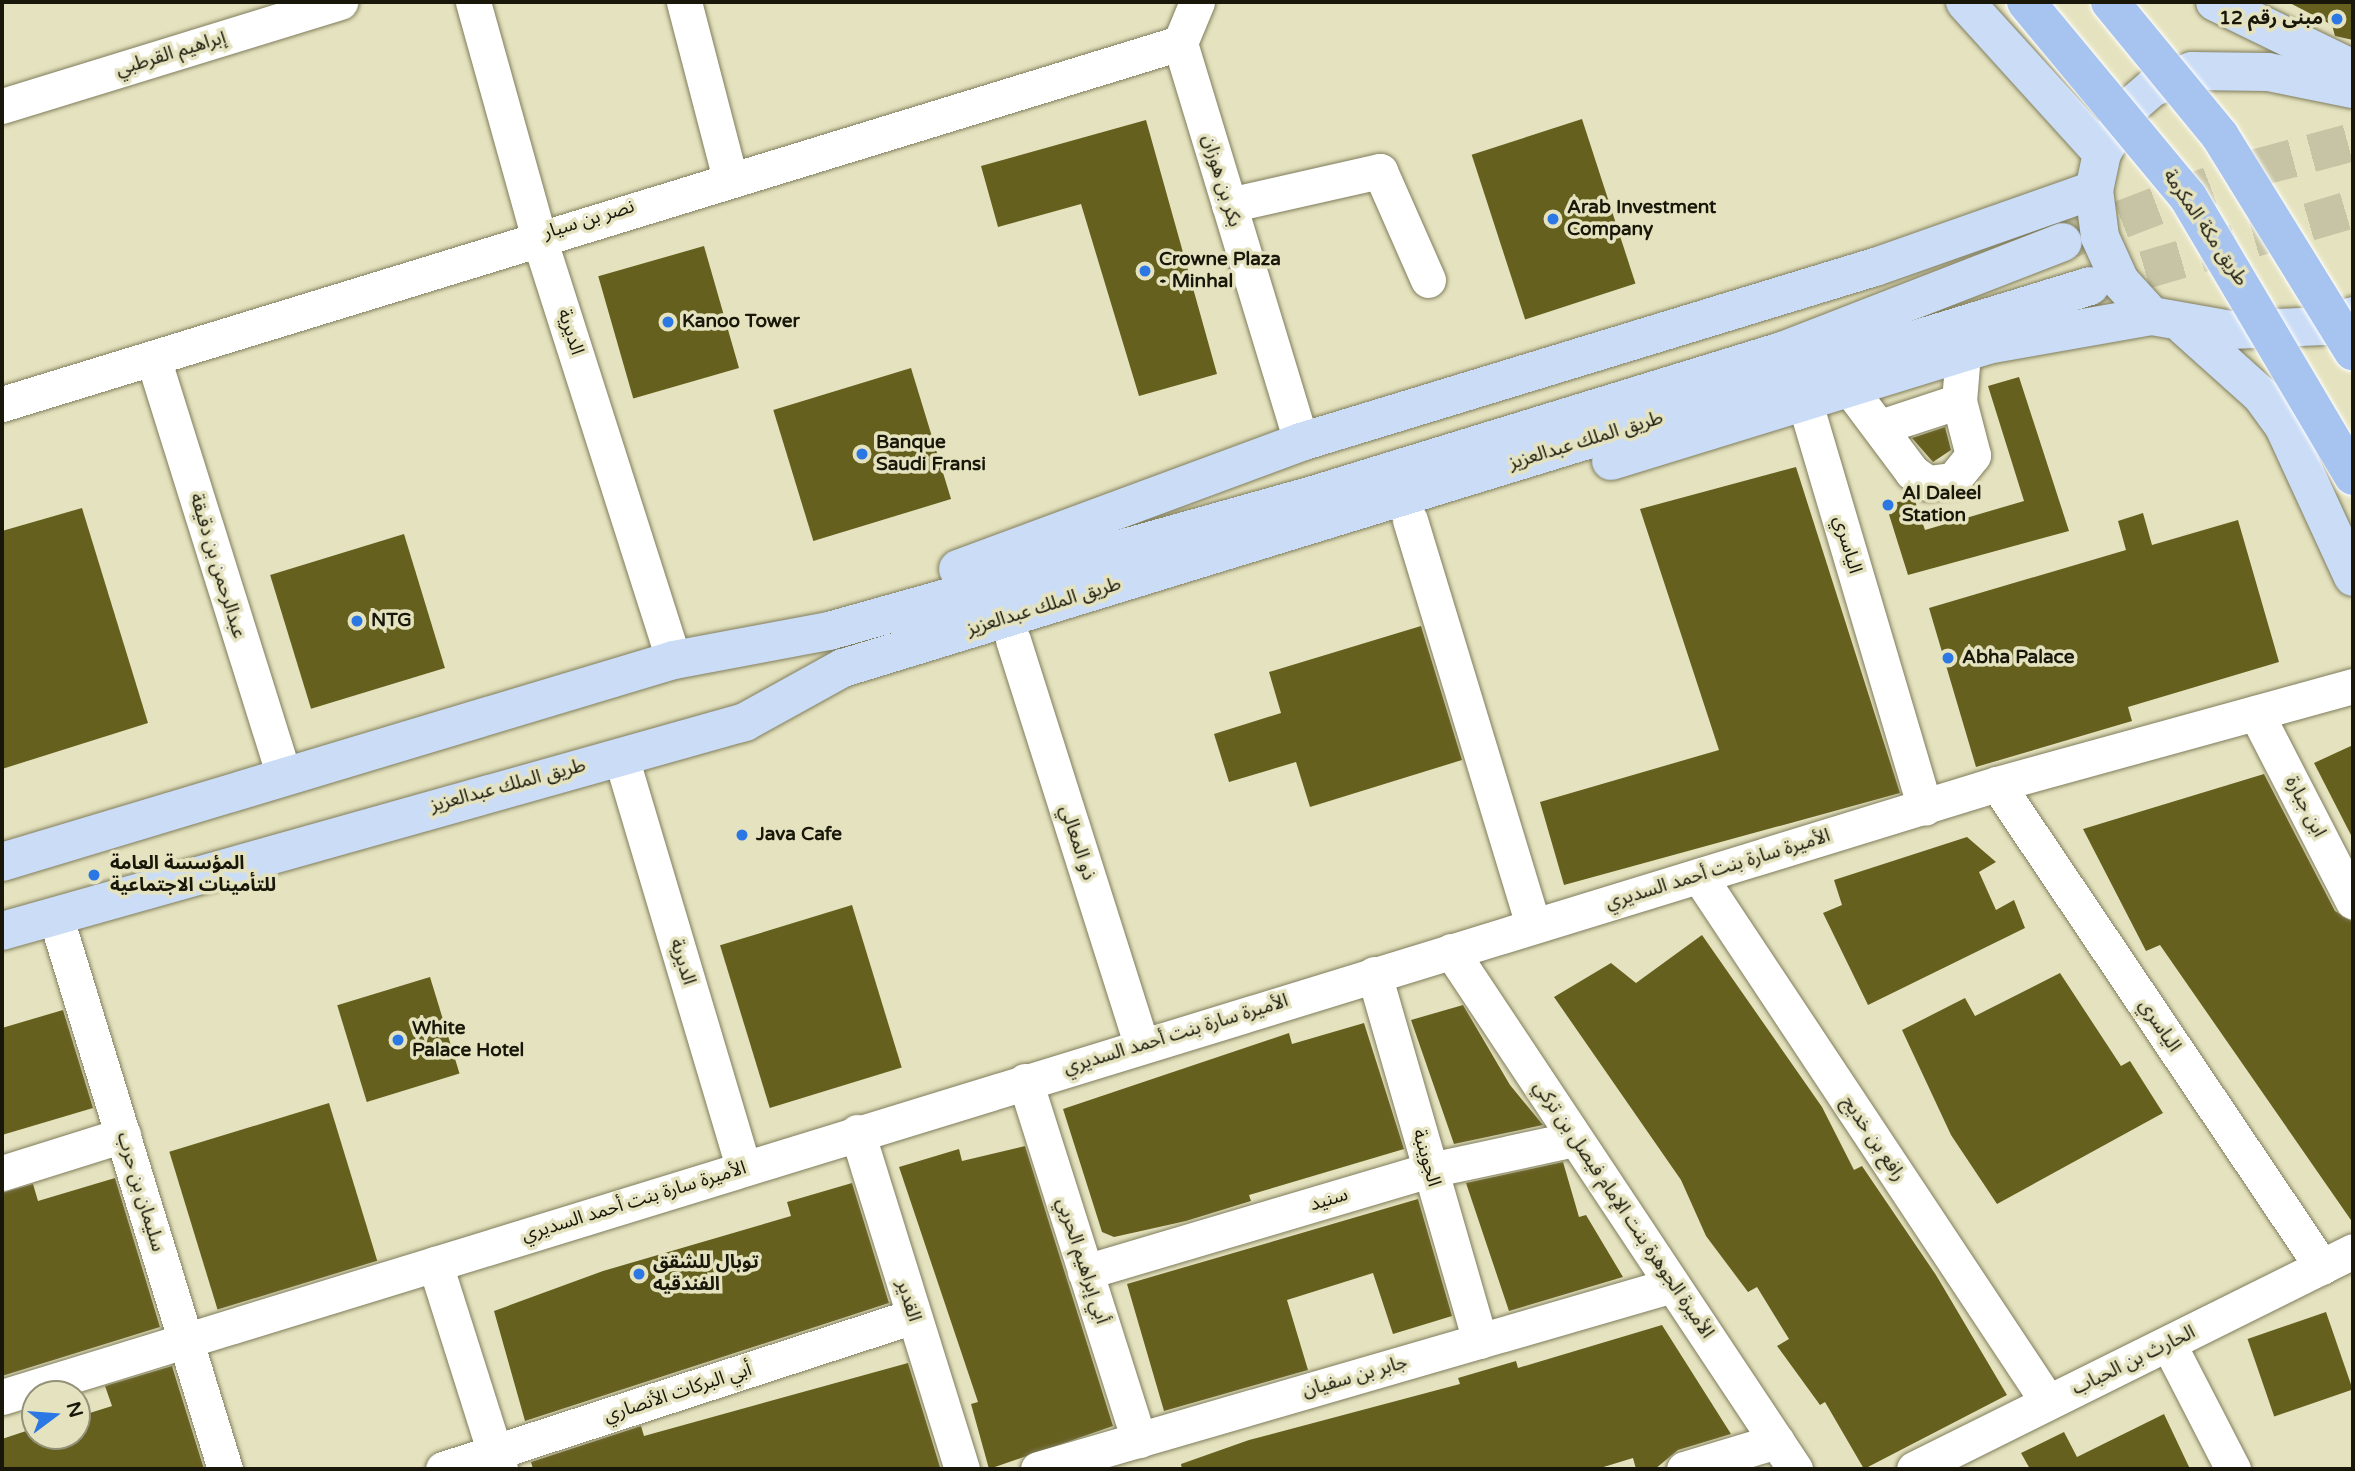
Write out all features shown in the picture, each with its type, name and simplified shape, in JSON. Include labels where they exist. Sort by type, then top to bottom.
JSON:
[{"type":"highway","name":"طريق مكة المكرمة","points":[[2026,2],[2188,197],[2353,476]]},
{"type":"highway","points":[[2110,2],[2220,136],[2353,351]]},
{"type":"main road","points":[[1965,2],[2102,153]]},
{"type":"main road","points":[[1998,2],[2010,8],[2026,2]]},
{"type":"main road","points":[[2215,2],[2353,69]]},
{"type":"main road","points":[[2353,89],[2269,72],[2192,71],[2152,88],[2128,109],[2102,153],[2094,190],[2100,237],[2115,270],[2168,321],[2261,395],[2284,427],[2353,577]]},
{"type":"main road","points":[[717,651],[794,620],[1006,554],[1301,443],[1875,267],[2094,190]]},
{"type":"main road","name":"طريق الملك عبدالعزيز","points":[[2,862],[283,773],[674,660],[829,631],[1317,494],[1782,351],[2063,242]]},
{"type":"main road","name":"طريق الملك عبدالعزيز","points":[[2,931],[745,722],[842,668],[2090,286]]},
{"type":"main road","points":[[745,722],[1963,353],[2168,321],[2283,328],[2353,316]]},
{"type":"street","name":"إبراهيم القرطبي","points":[[2,106],[340,2]]},
{"type":"street","name":"الديرية","points":[[473,2],[538,235],[674,660]]},
{"type":"street","points":[[684,2],[730,178]]},
{"type":"street","points":[[1180,43],[1197,2]]},
{"type":"street","name":"نصر بن سيار","points":[[2,404],[538,235],[1180,43]]},
{"type":"street","name":"بكر بن هوزان","points":[[1180,43],[1301,443]]},
{"type":"street","points":[[1228,205],[1380,171],[1428,280]]},
{"type":"street","points":[[1850,389],[1883,426],[1912,472],[1928,483],[1953,480],[1973,455],[1959,401],[1963,353]]},
{"type":"street","name":"عبدالرحمن بن دقيقة","points":[[153,358],[283,773]]},
{"type":"street","points":[[1883,426],[1959,401]]},
{"type":"street","name":"الياسري","points":[[1805,403],[1924,808]]},
{"type":"street","points":[[1410,520],[1533,926]]},
{"type":"street","name":"ذو المعالي","points":[[1013,640],[1142,1046]]},
{"type":"street","name":"الأميرة سارة بنت أحمد السديري","points":[[2,1397],[743,1167],[1997,784],[2353,686]]},
{"type":"street","name":"ابن جبارة","points":[[2256,713],[2353,901]]},
{"type":"street","name":"الديرية","points":[[621,757],[743,1167]]},
{"type":"street","name":"الياسري","points":[[1997,784],[2322,1267]]},
{"type":"street","name":"رافع بن خديج","points":[[1699,876],[2048,1402]]},
{"type":"street","name":"سليمان بن حرب","points":[[55,915],[225,1469]]},
{"type":"street","name":"الأميرة الجوهرة بنت الإمام فيصل بن تركي","points":[[1451,951],[1786,1455]]},
{"type":"street","name":"الجوينبة","points":[[1374,974],[1480,1340]]},
{"type":"street","name":"أبي إبراهيم الحربي","points":[[1025,1081],[1139,1440]]},
{"type":"street","name":"القدير","points":[[857,1132],[962,1469]]},
{"type":"street","points":[[2,1173],[123,1135]]},
{"type":"street","name":"سنيد","points":[[1086,1272],[1430,1170],[1574,1139]]},
{"type":"street","name":"الحارث بن الحباب","points":[[1913,1469],[2169,1345],[2353,1251]]},
{"type":"street","points":[[435,1264],[498,1461]]},
{"type":"street","name":"جابر بن سفيان","points":[[1038,1469],[1672,1284]]},
{"type":"street","name":"أبي البركات الأنصاري","points":[[443,1469],[498,1461],[913,1316]]},
{"type":"street","points":[[2169,1345],[2233,1469]]},
{"type":"street","points":[[1684,1469],[1786,1455]]},
{"type":"building","name":"مبنى رقم 12","points":[[2288,2],[2353,2],[2353,40],[2335,36],[2332,25]]},
{"type":"building","name":"Arab Investment Company","points":[[1582,119],[1635,284],[1525,319],[1472,155]]},
{"type":"building","name":"Crowne Plaza - Minhal","points":[[1146,120],[1217,374],[1139,396],[1081,204],[998,227],[981,166]]},
{"type":"building","name":"Kanoo Tower","points":[[704,246],[739,368],[633,398],[598,276]]},
{"type":"building","name":"Banque Saudi Fransi","points":[[911,368],[951,499],[813,541],[773,410]]},
{"type":"building","points":[[2019,377],[2069,531],[1908,575],[1886,505],[1914,498],[1925,530],[2024,501],[1988,386]]},
{"type":"building","points":[[1945,427],[1951,450],[1933,462],[1912,438]]},
{"type":"building","points":[[1796,467],[1900,793],[1564,885],[1540,802],[1719,750],[1640,509]]},
{"type":"building","points":[[82,508],[148,723],[2,769],[2,531]]},
{"type":"building","points":[[2143,513],[2152,545],[2238,520],[2279,662],[2128,707],[2132,721],[1976,767],[1929,608],[2126,550],[2118,521]]},
{"type":"building","name":"NTG","points":[[404,534],[445,668],[311,709],[270,575]]},
{"type":"building","points":[[1421,626],[1462,760],[1310,807],[1296,762],[1229,782],[1214,734],[1281,713],[1269,672]]},
{"type":"building","points":[[2353,745],[2353,839],[2314,763]]},
{"type":"building","points":[[2264,774],[2335,911],[2353,922],[2353,1223],[2160,945],[2146,951],[2083,829]]},
{"type":"building","points":[[1967,837],[1996,862],[1979,872],[1996,910],[2014,900],[2025,928],[1868,1005],[1823,913],[1842,905],[1834,880]]},
{"type":"building","points":[[852,905],[902,1068],[770,1108],[720,945]]},
{"type":"building","points":[[1702,935],[1822,1107],[1854,1170],[1862,1166],[1936,1275],[2007,1395],[1864,1469],[1825,1402],[1820,1405],[1777,1346],[1789,1339],[1757,1287],[1748,1292],[1706,1236],[1681,1180],[1554,997],[1611,963],[1636,983]]},
{"type":"building","points":[[2060,973],[2121,1066],[2130,1061],[2163,1113],[1997,1204],[1951,1135],[1902,1030],[1965,998],[1975,1016]]},
{"type":"building","name":"White Palace Hotel","points":[[430,977],[460,1074],[367,1102],[337,1005]]},
{"type":"building","points":[[1463,1005],[1510,1085],[1543,1125],[1454,1144],[1411,1020]]},
{"type":"building","points":[[63,1010],[93,1108],[2,1135],[2,1028]]},
{"type":"building","points":[[1364,1023],[1404,1149],[1249,1195],[1251,1201],[1186,1221],[1114,1237],[1102,1232],[1063,1109],[1289,1033],[1292,1044]]},
{"type":"building","points":[[329,1103],[377,1261],[218,1310],[169,1152]]},
{"type":"building","points":[[1025,1146],[1113,1426],[989,1469],[971,1404],[978,1402],[899,1167],[959,1149],[962,1161]]},
{"type":"building","points":[[1563,1162],[1579,1217],[1586,1215],[1623,1277],[1509,1311],[1466,1183]]},
{"type":"building","points":[[115,1178],[160,1327],[2,1376],[2,1193],[33,1184],[38,1201]]},
{"type":"building","points":[[852,1183],[889,1303],[525,1421],[494,1311],[603,1271],[791,1216],[787,1202]]},
{"type":"building","points":[[1418,1199],[1452,1316],[1393,1334],[1373,1273],[1287,1300],[1308,1370],[1164,1411],[1127,1284]]},
{"type":"building","points":[[2326,1312],[2353,1390],[2274,1417],[2248,1339]]},
{"type":"building","points":[[1662,1325],[1731,1434],[1678,1450],[1655,1469],[1636,1469],[1633,1458],[1597,1469],[1182,1469],[1181,1464],[1249,1440],[1460,1384],[1458,1378],[1516,1361],[1518,1368]]},
{"type":"building","points":[[908,1363],[940,1467],[533,1469],[531,1462],[641,1426],[644,1436]]},
{"type":"building","points":[[172,1366],[204,1469],[2,1469],[2,1439],[21,1433],[21,1450],[91,1450],[91,1413],[112,1406],[105,1386]]},
{"type":"building","points":[[2164,1414],[2190,1469],[2030,1469],[2021,1453],[2064,1432],[2077,1457]]},
{"type":"tunnel","points":[[2068,240],[2256,168],[2353,142]]},
{"type":"tunnel","points":[[2090,286],[2353,209]]},
{"type":"place","name":"مبنى رقم 12","points":[[2337,19]]},
{"type":"place","name":"Arab Investment Company","points":[[1553,219]]},
{"type":"place","name":"Crowne Plaza - Minhal","points":[[1145,271]]},
{"type":"place","name":"Kanoo Tower","points":[[668,322]]},
{"type":"place","name":"Banque Saudi Fransi","points":[[862,454]]},
{"type":"place","name":"Al Daleel Station","points":[[1888,505]]},
{"type":"place","name":"NTG","points":[[357,621]]},
{"type":"place","name":"Abha Palace","points":[[1948,658]]},
{"type":"place","name":"Java Cafe","points":[[742,835]]},
{"type":"place","name":"المؤسسة العامة للتأمينات الاجتماعية","points":[[94,875]]},
{"type":"place","name":"White Palace Hotel","points":[[398,1040]]},
{"type":"place","name":"توبال للشقق الفندقيه","points":[[639,1274]]}]
